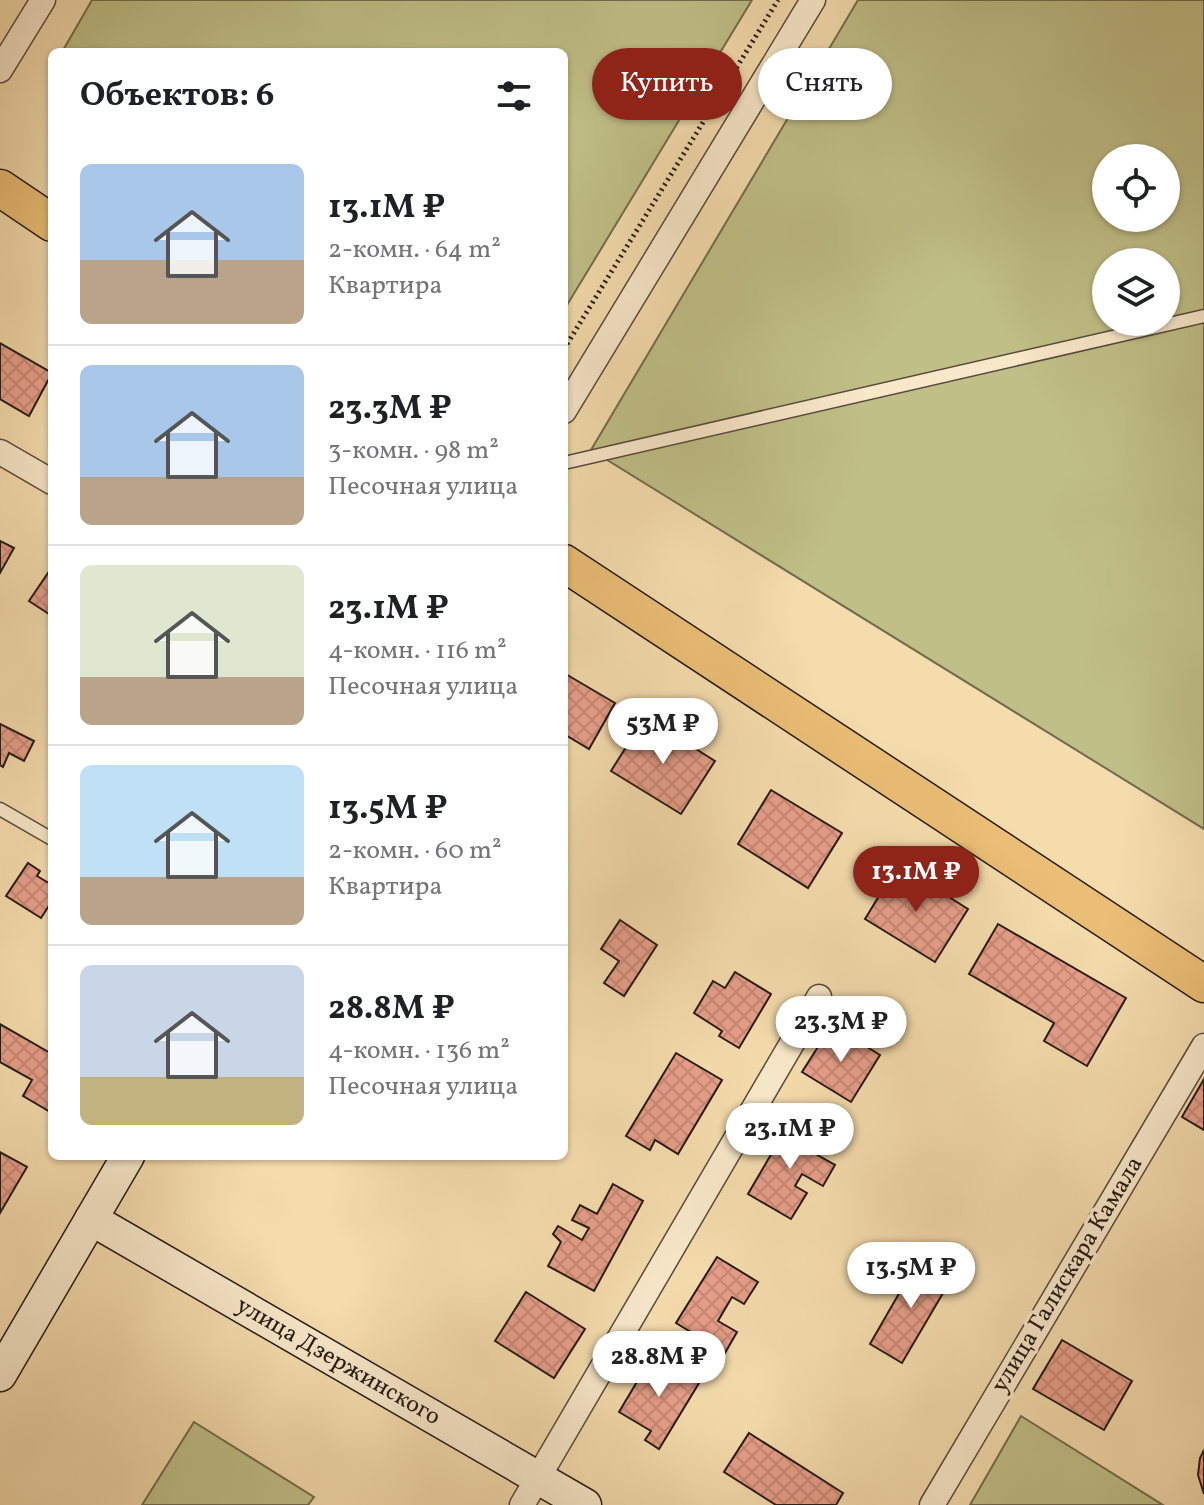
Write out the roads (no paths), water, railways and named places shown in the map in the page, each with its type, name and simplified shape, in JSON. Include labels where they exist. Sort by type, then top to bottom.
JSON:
[{"type":"main road","points":[[0,188],[48,220]]},
{"type":"main road","points":[[568,566],[1204,984]]},
{"type":"street","points":[[0,70],[43,0]]},
{"type":"street","points":[[568,404],[813,0]]},
{"type":"street","points":[[0,452],[48,480]]},
{"type":"street","points":[[522,1505],[536,1476],[819,997]]},
{"type":"street","name":"улица Галискара Камала","points":[[932,1505],[1204,1046]]},
{"type":"street","points":[[0,1375],[126,1160]]},
{"type":"street","name":"улица Дзержинского","points":[[91,1219],[585,1505]]},
{"type":"lane","points":[[568,462],[1204,316]]},
{"type":"lane","points":[[0,809],[48,837]]}]
